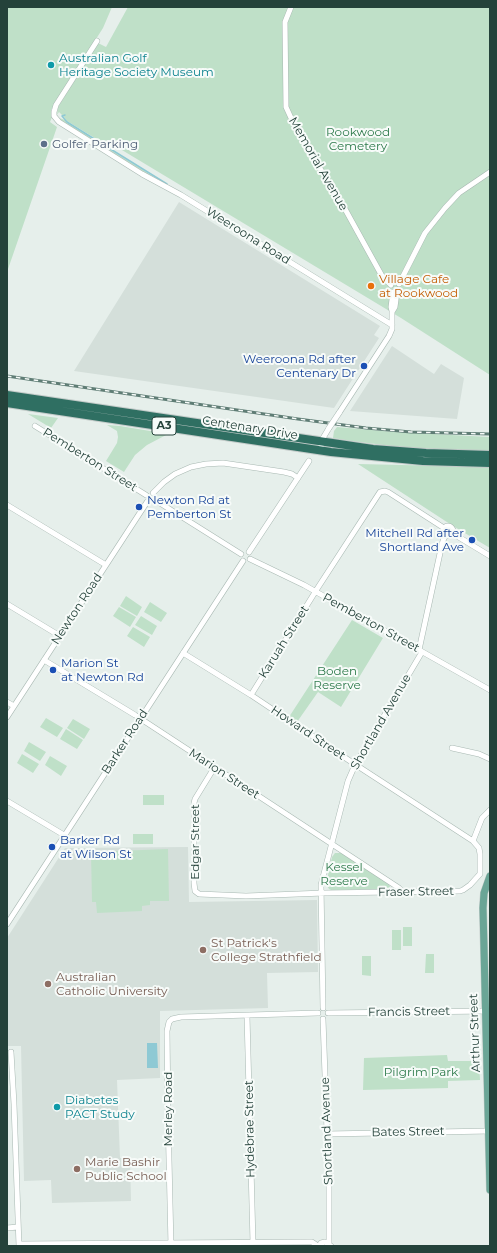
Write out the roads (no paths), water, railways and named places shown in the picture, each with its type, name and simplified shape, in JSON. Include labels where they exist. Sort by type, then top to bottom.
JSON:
[{"type":"highway","name":"Centenary Drive","points":[[7,395],[322,442],[418,452],[490,455]]},
{"type":"highway","name":"Centenary Drive","points":[[7,403],[320,451],[423,461],[490,464]]},
{"type":"main road","name":"Arthur Street","points":[[490,876],[485,886],[483,908],[488,1011],[490,1190]]},
{"type":"street","name":"Memorial Avenue","points":[[291,7],[285,22],[286,107],[297,131],[345,209],[382,276],[391,285]]},
{"type":"street","name":"Weeroona Road","points":[[97,41],[56,106],[54,112],[55,118],[59,122],[392,325]]},
{"type":"street","points":[[320,451],[322,442],[329,428],[389,336],[392,325],[391,307],[395,292],[400,288],[399,284],[425,233],[458,193],[490,172]]},
{"type":"street","points":[[395,292],[391,289],[391,285],[395,283],[399,284]]},
{"type":"street","name":"Pemberton Street","points":[[35,426],[146,494]]},
{"type":"street","points":[[241,554],[240,558],[243,561],[248,561],[250,559],[251,554],[249,552],[308,461]]},
{"type":"street","points":[[155,500],[152,502],[147,502],[145,499],[146,494],[153,492],[175,474],[191,467],[206,464],[223,463],[284,472],[292,474],[298,478]]},
{"type":"street","name":"Karuah Street","points":[[251,695],[380,492],[385,491],[444,528]]},
{"type":"street","points":[[153,492],[156,497],[155,500]]},
{"type":"street","points":[[155,500],[241,554]]},
{"type":"street","name":"Newton Road","points":[[7,717],[147,502]]},
{"type":"street","points":[[7,505],[106,565]]},
{"type":"street","points":[[452,533],[449,536],[445,535],[443,532],[444,528],[448,526],[453,530],[452,533],[490,556]]},
{"type":"street","name":"Shortland Avenue","points":[[323,1008],[320,893],[331,844],[348,782],[355,765],[420,651],[445,535]]},
{"type":"street","points":[[241,554],[244,551],[249,552]]},
{"type":"street","name":"Pemberton Street","points":[[250,559],[293,579],[490,690]]},
{"type":"street","name":"Barker Road","points":[[7,924],[243,561]]},
{"type":"street","points":[[7,604],[60,636]]},
{"type":"street","name":"Howard Street","points":[[183,653],[251,695],[355,765],[473,841]]},
{"type":"street","name":"Marion Street","points":[[44,660],[140,719],[400,888],[402,892]]},
{"type":"street","points":[[7,702],[14,706]]},
{"type":"street","points":[[452,748],[479,754],[490,759]]},
{"type":"street","name":"Edgar Street","points":[[202,895],[195,891],[194,882],[194,803],[214,768]]},
{"type":"street","points":[[7,801],[64,835]]},
{"type":"street","points":[[473,841],[482,818],[490,810]]},
{"type":"street","name":"Fraser Street","points":[[202,895],[246,896],[320,893],[460,891],[470,885],[480,874],[479,848],[473,841]]},
{"type":"street","points":[[248,1016],[318,1013],[319,1010],[323,1008],[327,1010],[328,1013],[326,1018],[323,1019],[318,1016],[318,1013]]},
{"type":"street","name":"Francis Street","points":[[328,1013],[488,1011]]},
{"type":"street","name":"Merley Road","points":[[171,1245],[168,1024],[170,1020],[181,1017],[248,1016]]},
{"type":"street","name":"Hydebrae Street","points":[[248,1016],[253,1243]]},
{"type":"street","name":"Shortland Avenue","points":[[323,1019],[330,1245]]},
{"type":"street","points":[[11,1052],[16,1134],[19,1245],[171,1245],[308,1242],[312,1242],[318,1246],[325,1242],[330,1245]]},
{"type":"street","name":"Bates Street","points":[[327,1134],[489,1131]]},
{"type":"street","points":[[7,1228],[18,1228]]},
{"type":"water","points":[[147,1043],[157,1043],[158,1068],[147,1068]]},
{"type":"waterway","points":[[65,115],[62,116],[67,122],[167,184]]},
{"type":"railway","points":[[7,376],[366,428],[411,432],[490,434]]},
{"type":"place","name":"Australian Golf Heritage Society Museum","points":[[51,65]]},
{"type":"place","name":"Golfer Parking","points":[[44,144]]},
{"type":"place","name":"Village Cafe at Rookwood","points":[[371,286]]},
{"type":"place","name":"Weeroona Rd after Centenary Dr","points":[[364,366]]},
{"type":"place","name":"Newton Rd at Pemberton St","points":[[139,507]]},
{"type":"place","name":"Mitchell Rd after Shortland Ave","points":[[472,540]]},
{"type":"place","name":"Marion St at Newton Rd","points":[[53,670]]},
{"type":"place","name":"Barker Rd at Wilson St","points":[[52,847]]},
{"type":"place","name":"St Patrick's College Strathfield","points":[[203,950]]},
{"type":"place","name":"Australian Catholic University","points":[[48,984]]},
{"type":"place","name":"Diabetes PACT Study","points":[[57,1107]]},
{"type":"place","name":"Marie Bashir Public School","points":[[77,1169]]},
{"type":"park label","name":"Rookwood Cemetery","points":[[358,139]]},
{"type":"park label","name":"Boden Reserve","points":[[337,678]]},
{"type":"park label","name":"Kessel Reserve","points":[[344,874]]},
{"type":"park label","name":"Pilgrim Park","points":[[421,1072]]}]
